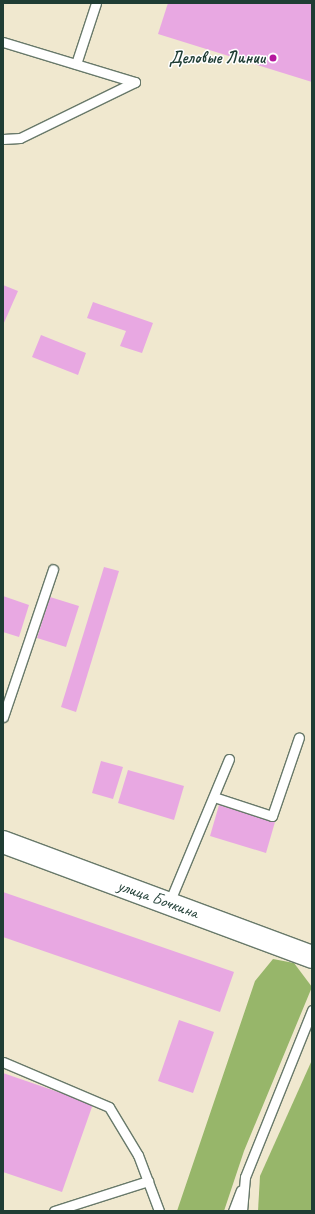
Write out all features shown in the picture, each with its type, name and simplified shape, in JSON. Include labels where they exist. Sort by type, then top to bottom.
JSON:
[{"type":"street","name":"улица Бочкина","points":[[3,842],[312,957]]},
{"type":"lane","points":[[76,64],[96,3]]},
{"type":"lane","points":[[3,42],[135,82],[20,138],[3,139]]},
{"type":"lane","points":[[3,717],[53,569]]},
{"type":"lane","points":[[214,797],[272,816],[299,737]]},
{"type":"lane","points":[[169,903],[229,759]]},
{"type":"lane","points":[[233,1211],[245,1177],[312,1010]]},
{"type":"lane","points":[[3,1062],[109,1107],[138,1155],[159,1211]]},
{"type":"lane","points":[[242,1211],[245,1177]]},
{"type":"lane","points":[[54,1211],[148,1181]]},
{"type":"green space","points":[[273,959],[294,963],[312,987],[244,1151],[224,1211],[177,1211],[255,981]]},
{"type":"green space","points":[[312,1060],[312,1211],[258,1211],[260,1176]]},
{"type":"building","name":"Деловые Линии","points":[[168,3],[312,3],[312,82],[158,34]]},
{"type":"building","points":[[3,285],[18,291],[3,325]]},
{"type":"building","points":[[93,302],[153,323],[142,353],[120,346],[126,331],[87,318]]},
{"type":"building","points":[[41,335],[86,353],[78,375],[32,357]]},
{"type":"building","points":[[104,567],[119,571],[76,712],[61,707]]},
{"type":"building","points":[[3,596],[29,605],[19,637],[3,632]]},
{"type":"building","points":[[50,597],[79,606],[66,647],[37,638]]},
{"type":"building","points":[[101,761],[123,767],[113,799],[92,793]]},
{"type":"building","points":[[128,770],[184,786],[174,820],[118,803]]},
{"type":"building","points":[[219,805],[275,822],[266,853],[210,836]]},
{"type":"building","points":[[3,892],[234,972],[220,1012],[3,937]]},
{"type":"building","points":[[179,1020],[214,1032],[193,1093],[158,1081]]},
{"type":"building","points":[[3,1073],[93,1104],[62,1192],[3,1172]]},
{"type":"place","name":"Деловые Линии","points":[[273,58]]}]
